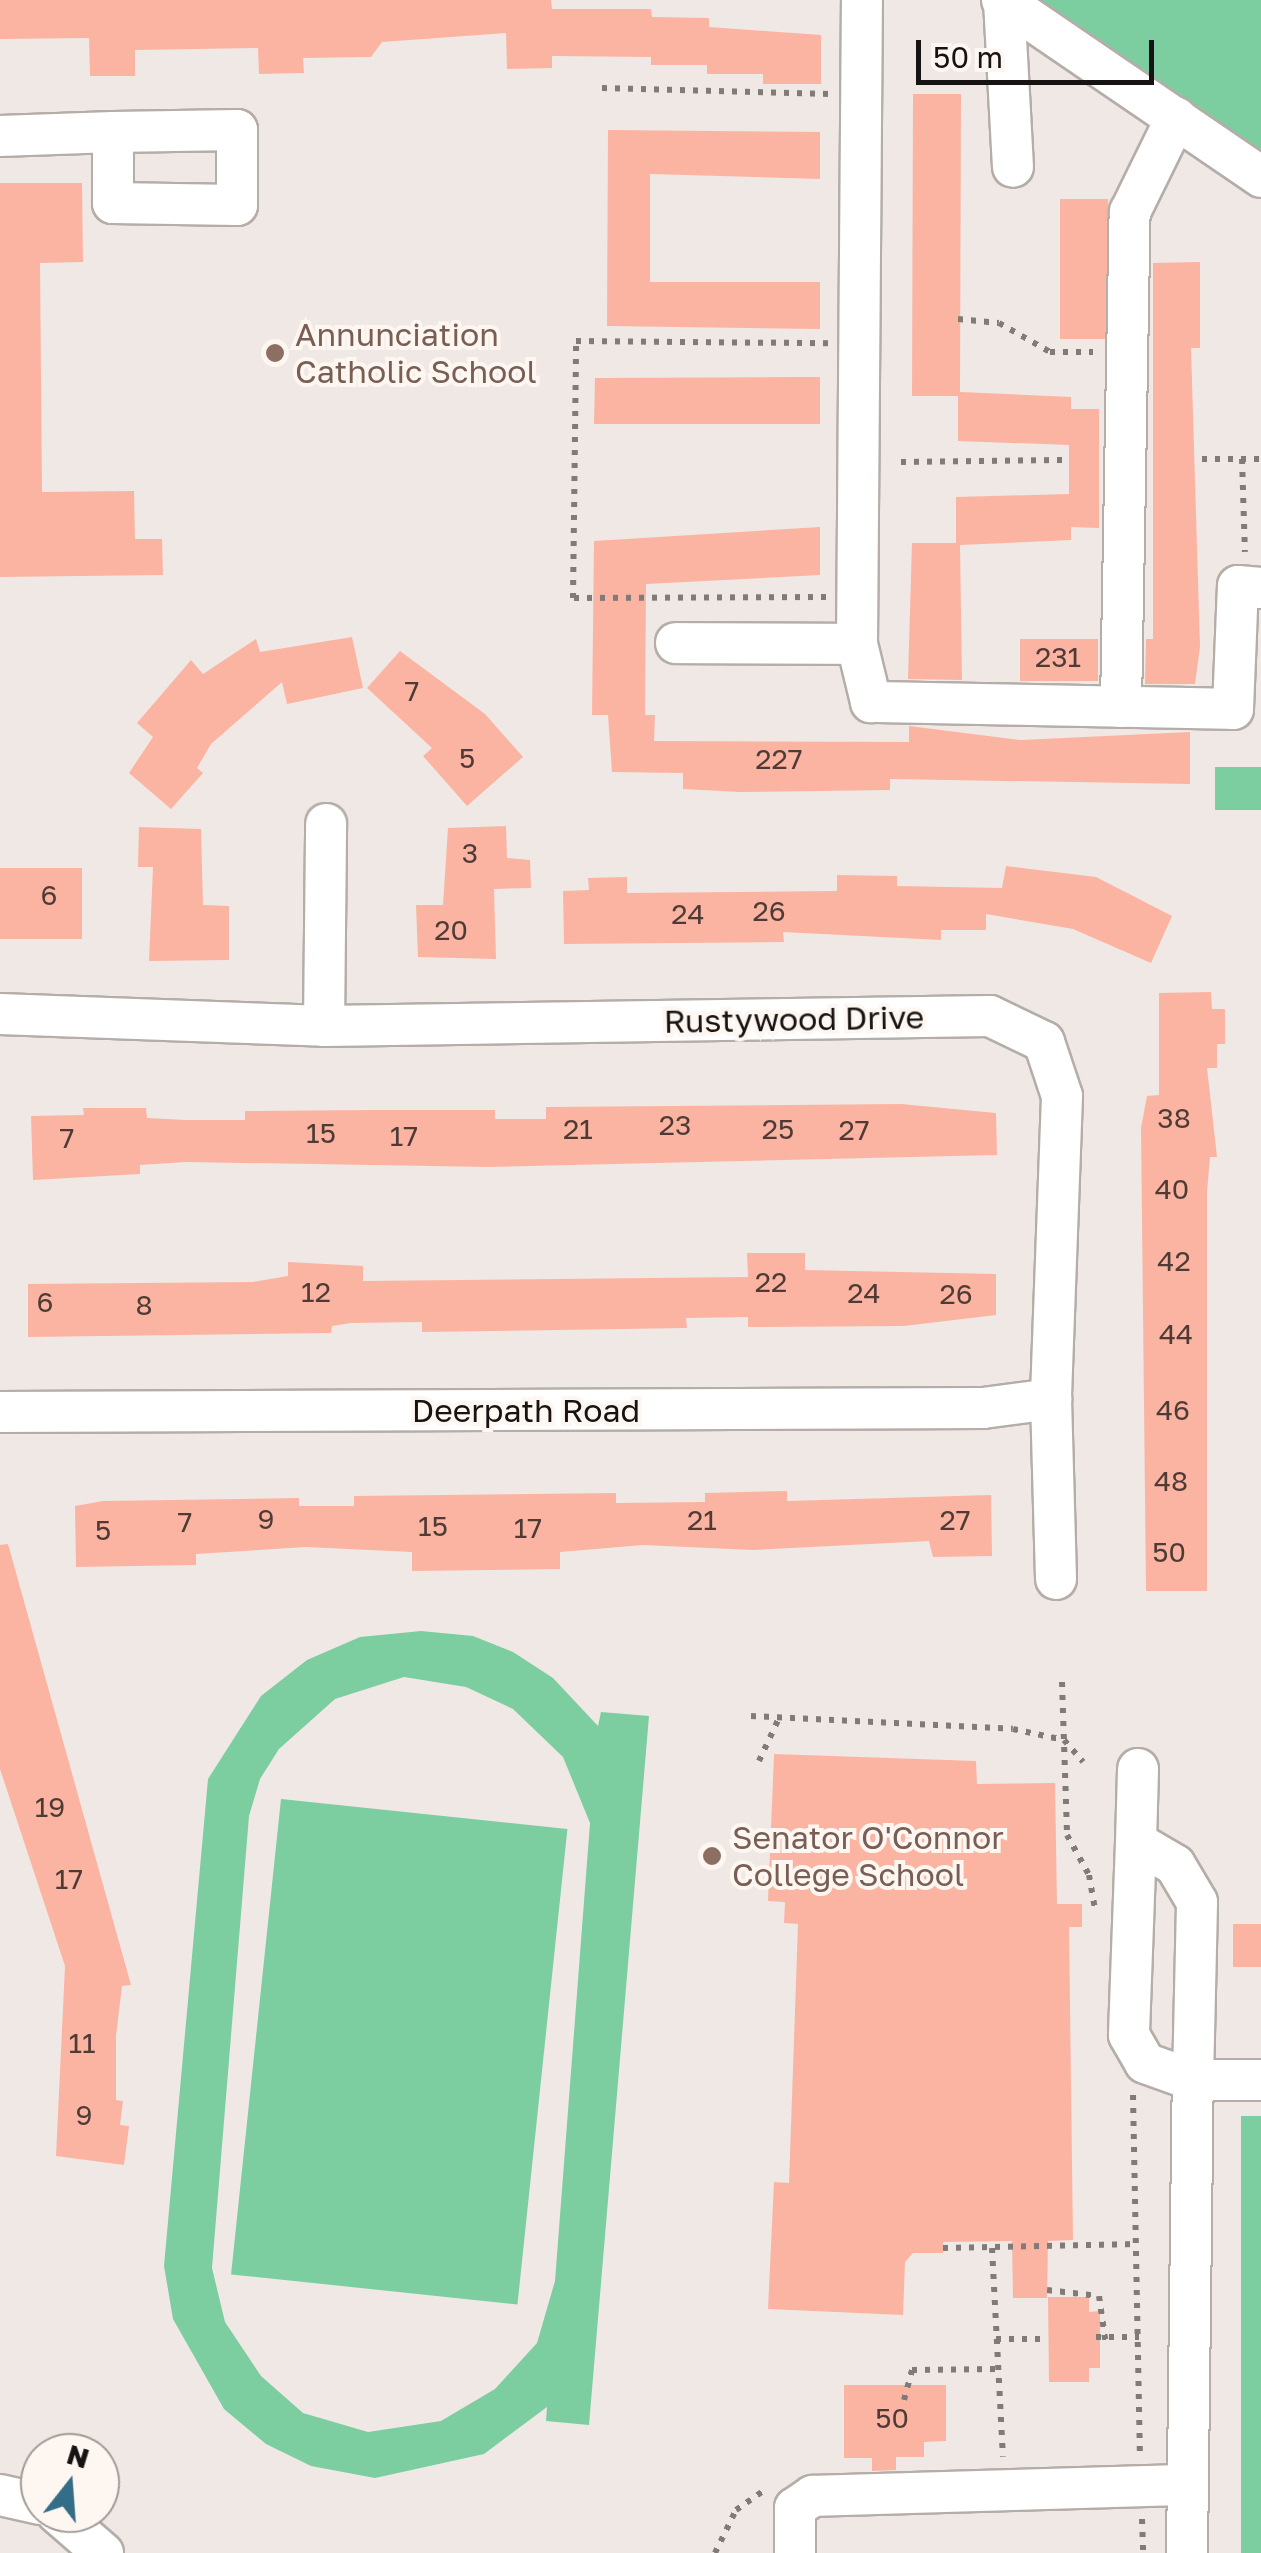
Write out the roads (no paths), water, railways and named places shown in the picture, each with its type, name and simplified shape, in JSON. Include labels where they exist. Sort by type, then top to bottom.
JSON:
[{"type":"street","points":[[862,0],[857,644],[871,702],[1247,710],[1238,586],[1256,588]]},
{"type":"street","points":[[1003,0],[1261,177]]},
{"type":"street","points":[[1003,0],[1012,167]]},
{"type":"street","points":[[1121,707],[1130,212],[1176,118]]},
{"type":"street","points":[[0,136],[112,132]]},
{"type":"street","points":[[676,644],[857,644]]},
{"type":"street","points":[[324,1026],[326,824]]},
{"type":"street","name":"Rustywood Drive","points":[[0,1014],[324,1026],[990,1016],[1044,1042],[1062,1096],[1052,1399],[1056,1579]]},
{"type":"street","name":"Deerpath Road","points":[[0,1412],[964,1408],[1052,1399]]},
{"type":"street","points":[[1138,1769],[1130,2038],[1145,2063],[1193,2080],[1261,2080]]},
{"type":"street","points":[[1136,1842],[1175,1865],[1198,1902],[1187,2553]]},
{"type":"street","points":[[795,2553],[795,2508],[806,2497],[1187,2485]]},
{"type":"street","points":[[80,2533],[103,2553]]},
{"type":"place","name":"Annunciation Catholic School","points":[[275,353]]},
{"type":"place","name":"Senator O'Connor College School","points":[[712,1856]]}]
